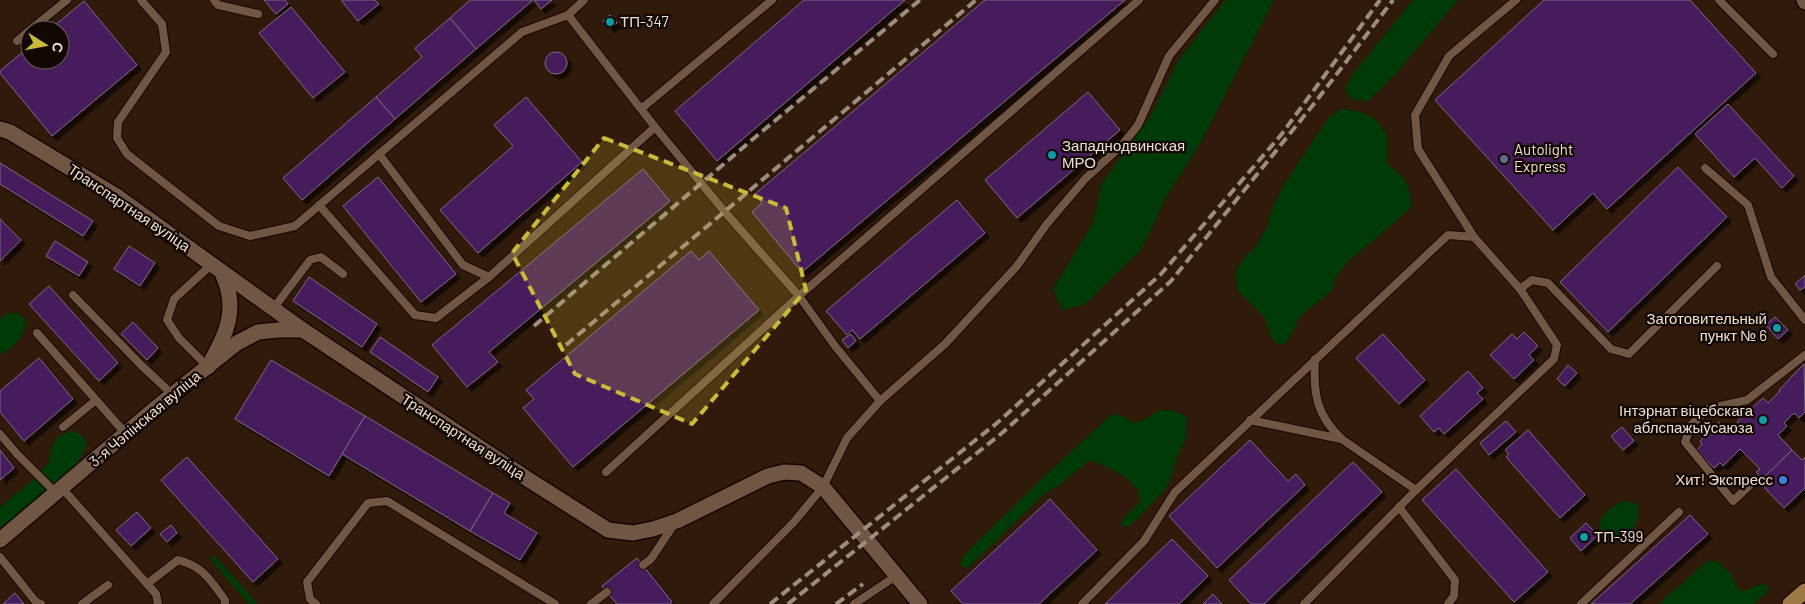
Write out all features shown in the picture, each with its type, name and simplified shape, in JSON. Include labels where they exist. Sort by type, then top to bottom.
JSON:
[{"type":"main road","name":"Транспартная вуліца","points":[[3,127],[118,197],[303,330],[608,530],[633,533],[653,529],[677,521],[768,476],[784,472],[801,473],[822,488],[920,604]]},
{"type":"main road","points":[[208,367],[223,339],[229,319],[230,296],[217,268]]},
{"type":"main road","name":"3-я Чэпінская вуліца","points":[[0,540],[237,343],[258,332],[303,330]]},
{"type":"main road","points":[[1790,604],[1804,594]]},
{"type":"lane","points":[[42,20],[67,0]]},
{"type":"lane","points":[[141,0],[162,24],[166,52],[118,122],[117,138],[127,154],[219,226],[250,236],[295,226],[522,32],[568,14],[584,0]]},
{"type":"lane","points":[[214,0],[218,4],[258,14]]},
{"type":"lane","points":[[641,109],[772,0]]},
{"type":"lane","points":[[606,472],[798,296],[1139,0]]},
{"type":"lane","points":[[713,604],[792,524],[822,488],[847,438],[880,401],[945,344],[1017,266],[1046,225],[1086,179],[1123,144],[1138,125],[1169,56],[1215,0]]},
{"type":"lane","points":[[1304,604],[1416,490],[1554,359],[1557,345],[1520,290],[1474,237],[1418,149],[1415,115],[1448,56],[1516,0]]},
{"type":"lane","points":[[1719,0],[1773,54]]},
{"type":"lane","points":[[568,14],[655,127],[724,211],[798,296],[835,346],[880,401]]},
{"type":"lane","points":[[319,205],[415,315],[436,318],[489,277],[655,127]]},
{"type":"lane","points":[[379,154],[463,265],[489,277]]},
{"type":"lane","points":[[1705,168],[1748,205],[1771,278],[1805,320]]},
{"type":"lane","points":[[1082,604],[1144,541],[1175,492],[1315,359],[1448,235],[1474,237]]},
{"type":"lane","points":[[273,309],[310,260],[321,257],[343,274]]},
{"type":"lane","points":[[1520,290],[1532,280],[1548,282],[1611,349],[1629,354],[1717,266]]},
{"type":"lane","points":[[208,367],[179,338],[167,320],[174,299],[217,268]]},
{"type":"lane","points":[[73,295],[173,395]]},
{"type":"lane","points":[[37,333],[126,434]]},
{"type":"lane","points":[[1752,484],[1733,501],[1685,442],[1691,426],[1708,409],[1747,400],[1805,355]]},
{"type":"lane","points":[[1315,359],[1314,384],[1319,410],[1333,431],[1343,440],[1416,490]]},
{"type":"lane","points":[[62,427],[96,400]]},
{"type":"lane","points":[[1250,420],[1343,440]]},
{"type":"lane","points":[[0,434],[59,490],[147,584],[156,594],[158,604]]},
{"type":"lane","points":[[316,604],[310,599],[307,582],[368,503],[387,501],[555,604]]},
{"type":"lane","points":[[1399,507],[1455,580],[1454,596],[1448,604]]},
{"type":"lane","points":[[1581,604],[1679,512]]},
{"type":"lane","points":[[643,565],[651,559],[677,521]]},
{"type":"lane","points":[[0,557],[36,602],[41,604]]},
{"type":"lane","points":[[147,584],[178,560],[202,570],[225,600],[225,604]]},
{"type":"lane","points":[[854,604],[896,576]]},
{"type":"lane","points":[[82,604],[108,585]]},
{"type":"lane","points":[[591,604],[607,592]]},
{"type":"highlighted area","points":[[604,138],[786,208],[806,290],[692,424],[575,374],[512,253]]},
{"type":"green space","points":[[1225,0],[1274,0],[1200,144],[1166,197],[1142,249],[1084,305],[1062,310],[1053,289],[1093,223],[1102,183],[1150,117],[1178,61]]},
{"type":"green space","points":[[1413,0],[1458,0],[1394,76],[1369,101],[1351,99],[1345,89],[1352,75]]},
{"type":"green space","points":[[1340,109],[1366,114],[1381,126],[1387,139],[1387,164],[1402,177],[1408,187],[1411,207],[1348,261],[1336,277],[1331,292],[1300,316],[1285,344],[1277,344],[1272,339],[1264,317],[1238,291],[1235,274],[1242,260],[1256,246],[1267,227],[1273,206],[1283,186],[1327,120]]},
{"type":"green space","points":[[16,312],[26,320],[25,326],[21,336],[14,345],[0,355],[0,320],[4,315]]},
{"type":"green space","points":[[1160,410],[1175,411],[1187,417],[1186,438],[1165,490],[1130,526],[1123,527],[1121,522],[1140,501],[1137,489],[1122,475],[1090,460],[1058,486],[1045,493],[968,568],[960,566],[963,556],[1112,414],[1123,416],[1133,423],[1146,419]]},
{"type":"green space","points":[[73,430],[82,436],[87,444],[73,468],[49,492],[0,531],[0,507],[32,481],[49,462],[51,449],[57,437]]},
{"type":"green space","points":[[1622,501],[1637,504],[1638,515],[1635,526],[1629,535],[1619,540],[1603,537],[1600,531],[1601,520],[1607,511]]},
{"type":"green space","points":[[215,556],[258,604],[249,604],[209,558]]},
{"type":"green space","points":[[1707,561],[1718,561],[1731,574],[1738,589],[1744,591],[1761,584],[1769,586],[1767,592],[1753,604],[1659,604]]},
{"type":"building","points":[[264,0],[285,0],[288,4],[276,14]]},
{"type":"building","points":[[341,0],[375,0],[379,4],[358,21]]},
{"type":"building","points":[[470,0],[533,0],[476,49],[450,18]]},
{"type":"building","points":[[534,0],[552,0],[541,9]]},
{"type":"building","points":[[804,0],[905,0],[717,161],[675,111]]},
{"type":"building","points":[[985,0],[1125,0],[802,272],[752,212],[762,203],[755,194]]},
{"type":"building","points":[[1544,0],[1690,0],[1756,73],[1607,209],[1593,193],[1553,230],[1435,100]]},
{"type":"building","points":[[84,1],[137,65],[52,136],[0,71],[20,54],[20,70],[70,70],[70,20],[61,20]]},
{"type":"building","points":[[291,7],[345,72],[313,98],[259,33]]},
{"type":"building","name":"ТП-347","points":[[610,15],[617,23],[610,28],[603,21]]},
{"type":"building","points":[[450,18],[476,49],[395,119],[376,97],[422,57],[415,48]]},
{"type":"building","points":[[556,52],[564,55],[567,63],[564,71],[556,74],[548,71],[545,63],[548,55]]},
{"type":"building","name":"Западнодвинская МРО","points":[[1088,92],[1120,130],[1017,218],[985,180]]},
{"type":"building","points":[[376,97],[395,119],[302,200],[283,178]]},
{"type":"building","points":[[526,97],[582,162],[478,253],[440,210],[513,146],[494,125]]},
{"type":"building","points":[[1728,104],[1794,176],[1782,188],[1755,158],[1734,177],[1695,134]]},
{"type":"building","points":[[0,163],[93,221],[83,236],[0,184]]},
{"type":"building","points":[[1678,167],[1727,217],[1608,332],[1560,282]]},
{"type":"building","points":[[643,169],[670,201],[489,352],[498,362],[467,387],[432,345]]},
{"type":"building","points":[[378,177],[456,274],[421,302],[343,206]]},
{"type":"building","points":[[957,200],[985,233],[860,339],[852,330],[847,335],[826,311]]},
{"type":"building","points":[[0,219],[21,240],[0,261]]},
{"type":"building","points":[[55,241],[88,262],[79,276],[46,256]]},
{"type":"building","points":[[129,246],[155,263],[140,286],[114,269]]},
{"type":"building","points":[[691,251],[699,260],[709,251],[759,310],[573,467],[523,408],[534,399],[526,390]]},
{"type":"building","points":[[1805,275],[1805,287],[1800,290],[1795,284]]},
{"type":"building","points":[[309,277],[377,324],[362,347],[293,301]]},
{"type":"building","points":[[49,286],[118,363],[99,381],[29,304]]},
{"type":"building","name":"Заготовительный пункт № 6","points":[[1775,317],[1788,330],[1778,339],[1766,325]]},
{"type":"building","points":[[133,322],[158,348],[147,360],[121,334]]},
{"type":"building","points":[[1524,332],[1538,346],[1529,355],[1534,360],[1514,379],[1490,355],[1512,334],[1517,339]]},
{"type":"building","points":[[851,334],[856,341],[848,348],[842,340]]},
{"type":"building","points":[[1383,334],[1425,380],[1399,404],[1356,358]]},
{"type":"building","points":[[380,337],[438,377],[428,392],[370,352]]},
{"type":"building","points":[[39,358],[73,399],[24,441],[0,412],[0,391]]},
{"type":"building","points":[[271,360],[365,416],[329,476],[235,419]]},
{"type":"building","name":"Інтэрнат віцебскага аблспажыўсаюза","points":[[1804,364],[1805,412],[1799,418],[1794,413],[1784,423],[1787,426],[1778,435],[1792,450],[1763,479],[1756,472],[1760,469],[1740,449],[1723,466],[1720,463],[1714,468],[1697,450],[1702,444],[1700,441],[1719,422],[1730,433],[1739,424],[1737,422],[1763,398],[1768,403]]},
{"type":"building","points":[[1568,365],[1577,373],[1565,386],[1557,379]]},
{"type":"building","points":[[1468,371],[1483,388],[1477,393],[1483,399],[1444,434],[1439,428],[1434,432],[1420,416]]},
{"type":"building","points":[[365,416],[493,493],[470,531],[342,454]]},
{"type":"building","points":[[1506,421],[1516,432],[1489,455],[1480,443]]},
{"type":"building","points":[[1622,427],[1634,441],[1623,450],[1611,436]]},
{"type":"building","points":[[1528,430],[1585,495],[1560,518],[1506,457],[1509,454],[1505,450]]},
{"type":"building","points":[[1250,440],[1288,481],[1296,474],[1305,485],[1217,568],[1169,516]]},
{"type":"building","points":[[0,450],[14,468],[0,480]]},
{"type":"building","name":"Хит! Экспресс","points":[[1792,450],[1802,460],[1805,457],[1805,488],[1784,508],[1759,482]]},
{"type":"building","points":[[187,457],[278,559],[253,582],[161,480]]},
{"type":"building","points":[[1353,462],[1382,492],[1264,604],[1251,604],[1229,580]]},
{"type":"building","points":[[1456,469],[1548,572],[1514,602],[1422,500]]},
{"type":"building","points":[[493,493],[510,503],[504,513],[537,533],[520,560],[470,531]]},
{"type":"building","points":[[1050,499],[1097,550],[1039,604],[963,604],[951,591]]},
{"type":"building","points":[[137,512],[151,528],[131,546],[116,530]]},
{"type":"building","points":[[1690,515],[1708,534],[1630,604],[1591,604]]},
{"type":"building","name":"ТП-399","points":[[1586,523],[1598,535],[1581,551],[1570,538]]},
{"type":"building","points":[[171,525],[177,533],[167,542],[160,534]]},
{"type":"building","points":[[1172,539],[1208,576],[1179,604],[1105,604]]},
{"type":"building","points":[[637,558],[672,602],[670,604],[617,604],[602,586]]},
{"type":"building","points":[[15,593],[24,604],[3,604]]},
{"type":"building","points":[[1213,594],[1222,604],[1203,604]]},
{"type":"railway","points":[[534,326],[753,139],[920,0]]},
{"type":"railway","points":[[566,345],[976,0]]},
{"type":"railway","points":[[770,604],[997,423],[1161,274],[1281,135],[1380,0]]},
{"type":"railway","points":[[788,604],[1002,433],[1171,281],[1317,100],[1393,0]]},
{"type":"railway","points":[[836,604],[863,584]]},
{"type":"place","name":"ТП-347","points":[[610,22]]},
{"type":"place","name":"Западнодвинская МРО","points":[[1052,155]]},
{"type":"place","name":"Autolight Express","points":[[1504,159]]},
{"type":"place","name":"Заготовительный пункт № 6","points":[[1777,328]]},
{"type":"place","name":"Інтэрнат віцебскага аблспажыўсаюза","points":[[1763,420]]},
{"type":"place","name":"Хит! Экспресс","points":[[1783,480]]},
{"type":"place","name":"ТП-399","points":[[1584,537]]}]
